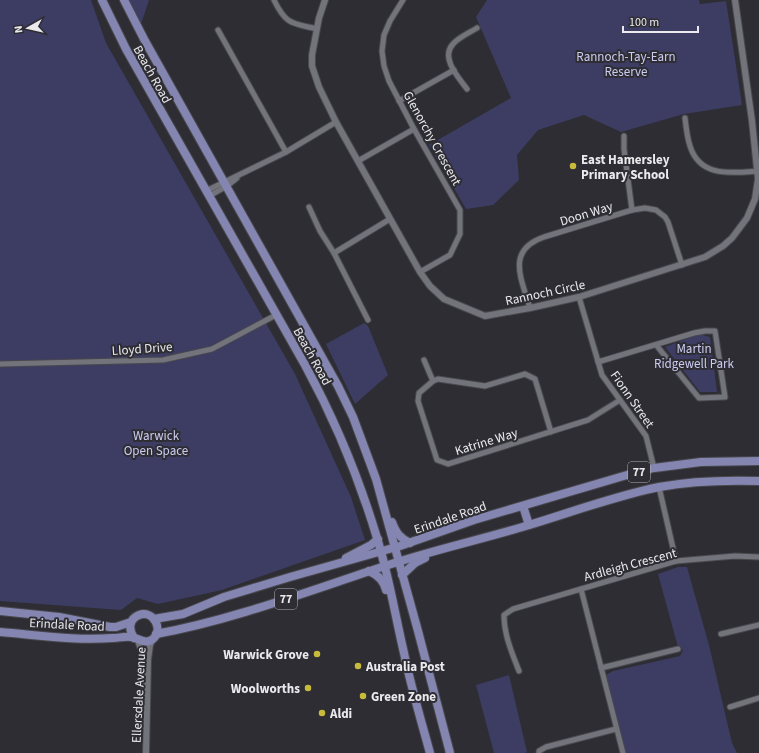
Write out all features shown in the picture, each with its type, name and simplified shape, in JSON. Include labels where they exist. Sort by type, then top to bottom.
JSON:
[{"type":"main road","name":"Beach Road","points":[[102,0],[117,32],[320,393],[334,422],[378,539],[404,654],[430,753]]},
{"type":"main road","points":[[108,0],[117,32]]},
{"type":"main road","name":"Beach Road","points":[[124,0],[145,41],[338,386],[353,417],[366,450],[380,495],[450,753]]},
{"type":"main road","name":"Erindale Road","points":[[0,611],[60,617],[110,627],[116,627],[131,622],[142,614],[147,614],[154,619],[183,614],[224,597],[395,548],[474,520],[627,474],[654,468],[702,462],[759,461]]},
{"type":"main road","name":"Erindale Road","points":[[0,632],[94,640],[136,639],[146,642],[155,636],[241,613],[385,566],[529,525],[611,499],[659,487],[727,481],[759,481]]},
{"type":"main road","points":[[380,495],[388,509],[395,530],[401,538],[410,543]]},
{"type":"main road","points":[[523,506],[529,525]]},
{"type":"main road","points":[[308,572],[320,565],[349,557],[371,545],[378,539]]},
{"type":"main road","points":[[402,575],[415,563],[428,556],[447,551],[460,545]]},
{"type":"main road","points":[[369,571],[375,574],[384,584],[397,621]]},
{"type":"main road","points":[[154,619],[158,629],[155,636]]},
{"type":"main road","points":[[131,622],[130,630],[136,639]]},
{"type":"street","points":[[274,0],[286,19],[292,23],[317,29]]},
{"type":"street","name":"Rannoch Circle","points":[[324,0],[312,56],[312,66],[319,87],[336,122],[420,272],[430,286],[444,299],[485,316],[579,297],[682,265],[714,253],[737,233],[752,208],[758,189],[758,171],[756,120],[735,0]]},
{"type":"street","name":"Glenorchy Crescent","points":[[403,0],[394,13],[387,28],[382,51],[382,58],[386,73],[414,129],[460,210],[460,234],[450,255],[420,272]]},
{"type":"street","points":[[467,89],[448,58],[448,51],[451,45],[477,28]]},
{"type":"street","points":[[218,30],[286,152]]},
{"type":"street","points":[[399,101],[454,70]]},
{"type":"street","points":[[685,118],[691,150],[702,165],[723,173],[758,171]]},
{"type":"street","points":[[207,193],[286,152],[336,122]]},
{"type":"street","points":[[358,161],[414,129]]},
{"type":"street","points":[[624,136],[624,149],[632,210]]},
{"type":"street","points":[[310,207],[320,231],[334,253],[368,320]]},
{"type":"street","name":"Doon Way","points":[[530,308],[519,265],[521,253],[527,246],[544,237],[632,210],[651,208],[665,217],[682,265]]},
{"type":"street","points":[[334,253],[390,219]]},
{"type":"street","name":"Fionn Street","points":[[579,297],[602,375],[646,436],[654,468]]},
{"type":"street","name":"Lloyd Drive","points":[[0,364],[163,360],[212,349],[276,315]]},
{"type":"street","points":[[598,362],[657,346],[694,333],[715,331],[724,397],[699,398],[657,346]]},
{"type":"street","points":[[424,360],[433,381],[438,379],[486,386],[525,374],[535,379],[551,432]]},
{"type":"street","name":"Katrine Way","points":[[433,381],[419,393],[418,401],[437,460],[448,464],[588,420],[620,400]]},
{"type":"street","points":[[659,487],[676,562]]},
{"type":"street","name":"Ardleigh Crescent","points":[[623,753],[581,588],[676,562],[735,556],[759,556]]},
{"type":"street","points":[[519,671],[504,624],[504,615],[513,609],[581,588]]},
{"type":"street","points":[[721,634],[759,625]]},
{"type":"street","name":"Ellersdale Avenue","points":[[146,753],[148,659],[150,645],[155,636]]},
{"type":"street","name":"Ellersdale Avenue","points":[[136,639],[144,659],[142,753]]},
{"type":"street","points":[[601,668],[678,648]]},
{"type":"street","points":[[730,707],[759,698]]},
{"type":"street","points":[[539,753],[539,751],[546,747],[616,729]]},
{"type":"green space","name":"Warwick Open Space","points":[[0,0],[91,0],[106,43],[295,374],[351,497],[365,540],[222,590],[158,604],[137,598],[121,610],[0,601]]},
{"type":"green space","points":[[129,0],[149,0],[141,24],[131,7]]},
{"type":"green space","name":"Rannoch-Tay-Earn Reserve","points":[[487,0],[699,0],[700,4],[726,1],[742,105],[684,114],[621,132],[584,115],[538,130],[517,155],[519,180],[493,205],[466,209],[429,145],[511,98],[476,17]]},
{"type":"green space","points":[[364,323],[368,326],[388,375],[355,404],[326,344]]},
{"type":"green space","name":"Martin Ridgewell Park","points":[[699,334],[710,337],[717,392],[700,392],[665,347]]},
{"type":"green space","points":[[678,567],[687,567],[709,645],[732,743],[737,753],[624,753],[604,676],[613,671],[680,656],[683,650],[678,647],[658,574]]},
{"type":"green space","points":[[509,675],[527,752],[525,753],[494,753],[476,685]]},
{"type":"place","name":"East Hamersley Primary School","points":[[573,166]]},
{"type":"place","name":"Warwick Grove","points":[[317,654]]},
{"type":"place","name":"Australia Post","points":[[358,666]]},
{"type":"place","name":"Woolworths","points":[[308,688]]},
{"type":"place","name":"Green Zone","points":[[363,696]]},
{"type":"place","name":"Aldi","points":[[322,713]]}]
